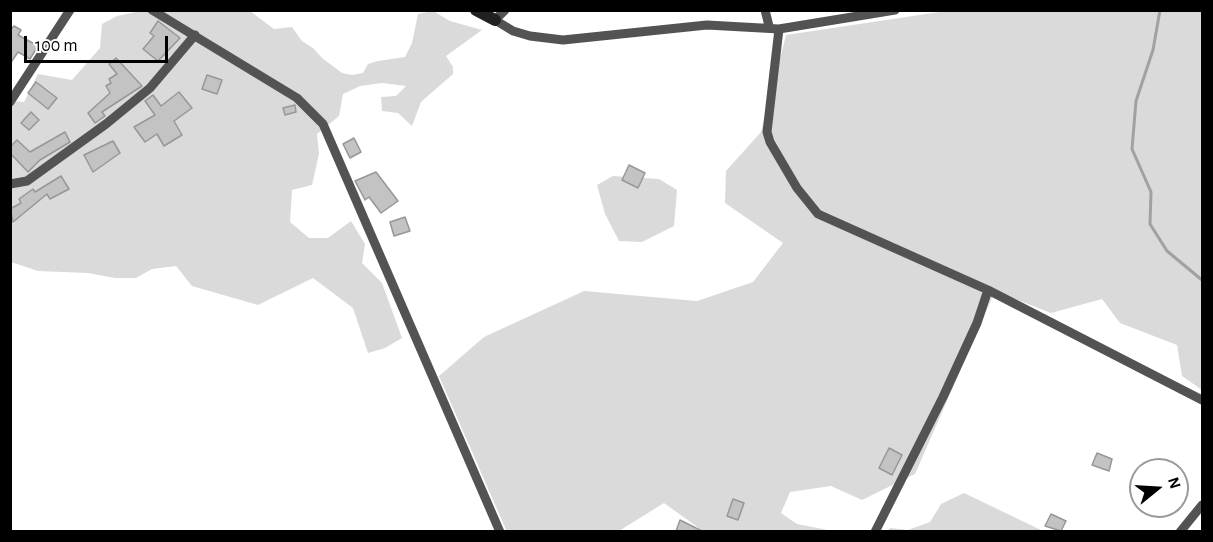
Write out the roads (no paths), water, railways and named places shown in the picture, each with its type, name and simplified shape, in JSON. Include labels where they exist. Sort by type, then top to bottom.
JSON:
[{"type":"street","points":[[10,102],[70,10]]},
{"type":"street","points":[[152,10],[297,98],[323,124],[500,531]]},
{"type":"street","points":[[476,10],[513,31],[530,36],[563,40],[706,25],[774,27],[895,10]]},
{"type":"street","points":[[495,20],[504,10]]},
{"type":"street","points":[[765,10],[774,27],[767,132],[787,170],[811,205],[829,220],[988,291],[1203,400]]},
{"type":"street","points":[[10,184],[34,176],[106,124],[150,88],[195,35]]},
{"type":"street","points":[[875,531],[948,387],[977,323],[988,291]]},
{"type":"street","points":[[1180,531],[1203,505]]},
{"type":"waterway","points":[[1160,10],[1153,50],[1136,101],[1132,149],[1151,192],[1150,224],[1167,251],[1202,280]]}]
